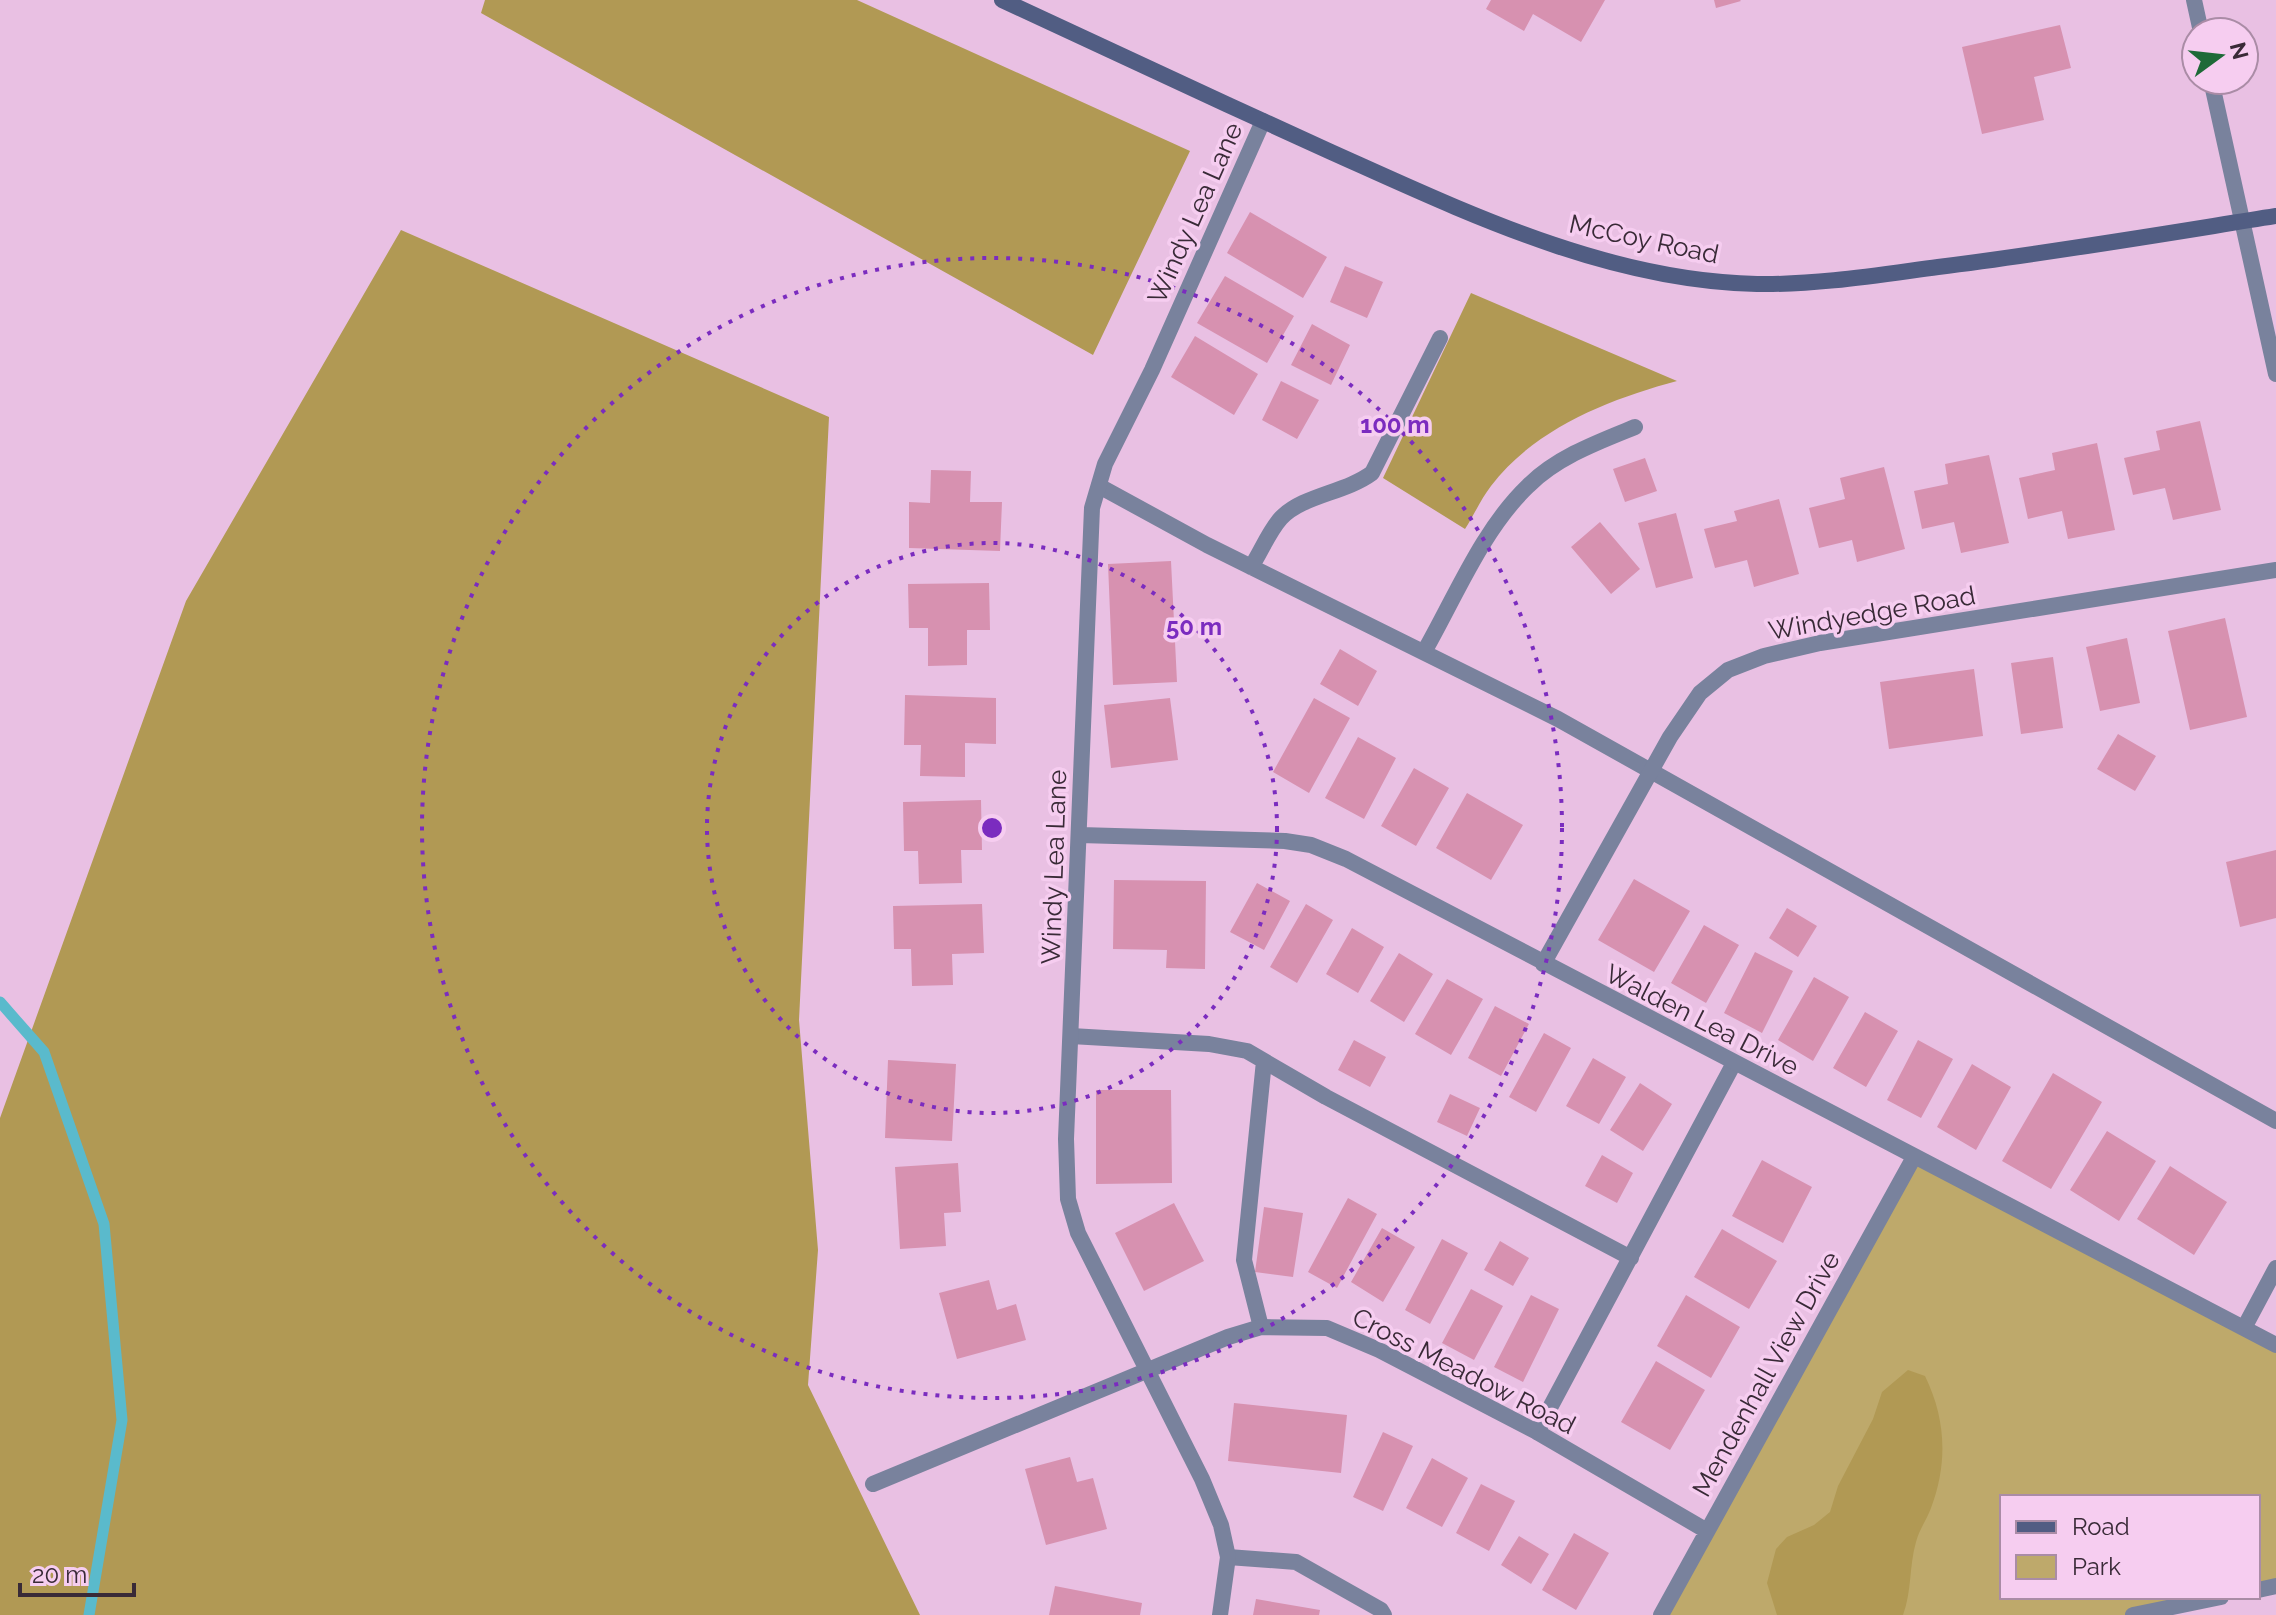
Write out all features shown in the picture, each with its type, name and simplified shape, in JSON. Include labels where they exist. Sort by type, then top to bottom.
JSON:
[{"type":"main road","name":"McCoy Road","points":[[1002,0],[1402,184],[1594,259],[1755,284],[1820,282],[1988,261],[2276,216]]},
{"type":"street","points":[[2214,96],[2276,374]]},
{"type":"street","name":"Windy Lea Lane","points":[[1220,1615],[1228,1557],[1221,1525],[1202,1479],[1078,1233],[1068,1199],[1071,1036],[1092,508],[1105,464],[1152,370],[1263,121]]},
{"type":"street","points":[[1251,567],[1282,517],[1301,504],[1354,487],[1372,473],[1440,338]]},
{"type":"street","points":[[1424,652],[1504,513],[1529,485],[1557,463],[1635,427]]},
{"type":"street","points":[[1099,486],[1251,567],[1652,770],[2276,1121]]},
{"type":"street","name":"Windyedge Road","points":[[1543,964],[1652,770],[1700,693],[1728,670],[1764,656],[1820,643],[2276,570]]},
{"type":"street","name":"Walden Lea Drive","points":[[1080,835],[1285,841],[1311,845],[1346,859],[2276,1345]]},
{"type":"street","points":[[1071,1036],[1209,1044],[1247,1051],[1631,1258]]},
{"type":"street","points":[[1261,1327],[1244,1260],[1264,1061]]},
{"type":"street","points":[[1537,1432],[1734,1063]]},
{"type":"street","name":"Mendenhall View Drive","points":[[1661,1615],[1914,1157]]},
{"type":"street","points":[[2244,1328],[2276,1268]]},
{"type":"street","name":"Cross Meadow Road","points":[[873,1484],[1145,1370],[1261,1327],[1327,1328],[1379,1350],[1537,1432],[1707,1531]]},
{"type":"street","points":[[1228,1557],[1296,1562],[1381,1610],[1384,1615]]},
{"type":"street","points":[[2133,1615],[2211,1599]]},
{"type":"green space","points":[[1914,1157],[2276,1345],[2276,1586],[2260,1590],[2260,1495],[2000,1495],[2000,1599],[2211,1599],[2133,1615],[1661,1615]]},
{"type":"shaded area","points":[[485,0],[857,0],[1190,151],[1093,355],[481,13]]},
{"type":"shaded area","points":[[401,230],[829,417],[799,1020],[818,1250],[808,1385],[920,1615],[0,1615],[0,1118],[186,601]]},
{"type":"shaded area","points":[[1471,293],[1677,381],[1575,418],[1529,448],[1487,491],[1465,529],[1383,478]]},
{"type":"shaded area","points":[[1908,1370],[1925,1376],[1932,1392],[1941,1425],[1942,1458],[1931,1508],[1916,1542],[1903,1615],[1777,1615],[1767,1583],[1776,1549],[1787,1537],[1814,1525],[1830,1512],[1838,1486],[1873,1419],[1882,1392]]},
{"type":"building","points":[[1491,0],[1605,0],[1581,42],[1533,14],[1524,31],[1486,9]]},
{"type":"building","points":[[1714,0],[1740,0],[1741,1],[1716,8]]},
{"type":"building","points":[[2060,25],[2071,68],[2034,77],[2044,120],[1982,134],[1962,47]]},
{"type":"building","points":[[1250,212],[1327,257],[1303,298],[1227,253]]},
{"type":"building","points":[[1345,266],[1383,282],[1367,318],[1330,302]]},
{"type":"building","points":[[1225,276],[1294,316],[1267,363],[1197,323]]},
{"type":"building","points":[[1312,324],[1350,345],[1331,385],[1291,365]]},
{"type":"building","points":[[1195,336],[1258,374],[1234,415],[1171,377]]},
{"type":"building","points":[[1281,381],[1319,400],[1297,439],[1262,420]]},
{"type":"building","points":[[2200,421],[2221,510],[2173,520],[2165,488],[2133,495],[2124,458],[2160,450],[2156,431]]},
{"type":"building","points":[[2097,443],[2115,530],[2068,539],[2062,511],[2028,519],[2019,478],[2055,470],[2052,453]]},
{"type":"building","points":[[1989,455],[2009,543],[1961,553],[1954,522],[1922,529],[1914,491],[1948,484],[1945,464]]},
{"type":"building","points":[[1645,458],[1657,491],[1625,502],[1613,469]]},
{"type":"building","points":[[1884,467],[1905,549],[1857,562],[1852,540],[1819,548],[1809,508],[1845,499],[1840,478]]},
{"type":"building","points":[[931,470],[971,471],[970,502],[1002,502],[1000,551],[909,548],[909,502],[930,503]]},
{"type":"building","points":[[1779,499],[1799,574],[1754,587],[1747,560],[1715,568],[1704,529],[1737,521],[1734,511]]},
{"type":"building","points":[[1676,513],[1693,578],[1656,588],[1638,523]]},
{"type":"building","points":[[1600,522],[1640,569],[1611,594],[1571,547]]},
{"type":"building","points":[[1171,561],[1177,682],[1113,685],[1108,564]]},
{"type":"building","points":[[989,583],[990,630],[967,630],[967,665],[928,666],[928,628],[909,628],[908,584]]},
{"type":"building","points":[[2225,618],[2247,717],[2190,730],[2168,631]]},
{"type":"building","points":[[2127,638],[2140,703],[2100,711],[2086,647]]},
{"type":"building","points":[[1340,649],[1377,671],[1358,706],[1320,684]]},
{"type":"building","points":[[2053,657],[2063,728],[2021,734],[2011,663]]},
{"type":"building","points":[[1974,669],[1983,736],[1889,749],[1880,682]]},
{"type":"building","points":[[905,695],[996,698],[996,744],[965,743],[965,777],[920,776],[921,745],[904,745]]},
{"type":"building","points":[[1170,698],[1178,760],[1111,768],[1104,705]]},
{"type":"building","points":[[1314,698],[1350,718],[1309,793],[1273,772]]},
{"type":"building","points":[[2118,734],[2156,756],[2135,791],[2097,769]]},
{"type":"building","points":[[1358,737],[1396,758],[1364,819],[1325,798]]},
{"type":"building","points":[[1414,768],[1449,788],[1416,846],[1381,826]]},
{"type":"building","points":[[1467,793],[1523,825],[1491,880],[1436,848]]},
{"type":"building","points":[[981,800],[982,850],[961,850],[962,883],[919,884],[918,851],[904,851],[903,802]]},
{"type":"building","points":[[2276,850],[2276,918],[2240,927],[2226,862]]},
{"type":"building","points":[[1634,879],[1690,911],[1654,972],[1598,940]]},
{"type":"building","points":[[1114,880],[1206,881],[1205,969],[1166,968],[1167,950],[1113,949]]},
{"type":"building","points":[[1257,883],[1290,901],[1264,950],[1230,932]]},
{"type":"building","points":[[982,904],[984,953],[952,954],[953,985],[912,986],[911,949],[894,949],[893,906]]},
{"type":"building","points":[[1306,904],[1333,920],[1297,983],[1270,967]]},
{"type":"building","points":[[1787,908],[1817,926],[1798,957],[1769,938]]},
{"type":"building","points":[[1704,925],[1739,945],[1706,1003],[1671,983]]},
{"type":"building","points":[[1352,928],[1384,947],[1358,993],[1326,974]]},
{"type":"building","points":[[1755,952],[1793,971],[1762,1033],[1724,1013]]},
{"type":"building","points":[[1399,953],[1433,974],[1404,1022],[1370,1001]]},
{"type":"building","points":[[1814,977],[1849,997],[1813,1061],[1778,1040]]},
{"type":"building","points":[[1447,979],[1483,999],[1451,1055],[1415,1034]]},
{"type":"building","points":[[1495,1006],[1529,1024],[1501,1076],[1468,1058]]},
{"type":"building","points":[[1865,1012],[1898,1031],[1866,1087],[1833,1068]]},
{"type":"building","points":[[1544,1033],[1571,1048],[1536,1112],[1509,1097]]},
{"type":"building","points":[[1354,1040],[1386,1057],[1370,1087],[1338,1070]]},
{"type":"building","points":[[1918,1040],[1953,1059],[1921,1118],[1887,1100]]},
{"type":"building","points":[[1593,1058],[1626,1077],[1599,1124],[1566,1106]]},
{"type":"building","points":[[888,1060],[956,1064],[952,1141],[885,1138]]},
{"type":"building","points":[[1972,1064],[2011,1087],[1976,1150],[1937,1127]]},
{"type":"building","points":[[2053,1073],[2102,1102],[2051,1189],[2002,1161]]},
{"type":"building","points":[[1640,1083],[1672,1104],[1643,1151],[1610,1130]]},
{"type":"building","points":[[1096,1090],[1171,1090],[1172,1183],[1096,1184]]},
{"type":"building","points":[[1450,1094],[1480,1108],[1467,1136],[1437,1122]]},
{"type":"building","points":[[2107,1131],[2156,1161],[2119,1221],[2070,1190]]},
{"type":"building","points":[[1602,1155],[1633,1173],[1617,1203],[1585,1186]]},
{"type":"building","points":[[1762,1160],[1812,1187],[1783,1243],[1732,1216]]},
{"type":"building","points":[[958,1163],[961,1212],[944,1213],[946,1246],[900,1249],[895,1167]]},
{"type":"building","points":[[2170,1166],[2227,1202],[2194,1255],[2137,1219]]},
{"type":"building","points":[[1348,1198],[1377,1214],[1337,1288],[1308,1272]]},
{"type":"building","points":[[1174,1203],[1204,1261],[1144,1291],[1115,1233]]},
{"type":"building","points":[[1264,1207],[1303,1213],[1293,1277],[1255,1272]]},
{"type":"building","points":[[1382,1228],[1415,1247],[1383,1302],[1351,1282]]},
{"type":"building","points":[[1722,1229],[1777,1261],[1749,1309],[1694,1277]]},
{"type":"building","points":[[1442,1239],[1468,1253],[1430,1324],[1405,1310]]},
{"type":"building","points":[[1500,1241],[1529,1258],[1513,1286],[1484,1270]]},
{"type":"building","points":[[989,1280],[997,1310],[1016,1304],[1026,1340],[957,1359],[939,1293]]},
{"type":"building","points":[[1471,1289],[1503,1306],[1474,1360],[1442,1343]]},
{"type":"building","points":[[1531,1295],[1559,1309],[1523,1382],[1494,1367]]},
{"type":"building","points":[[1686,1295],[1740,1327],[1711,1378],[1657,1346]]},
{"type":"building","points":[[1656,1361],[1705,1390],[1670,1450],[1621,1422]]},
{"type":"building","points":[[1234,1403],[1347,1415],[1341,1473],[1228,1461]]},
{"type":"building","points":[[1383,1432],[1413,1446],[1383,1511],[1353,1497]]},
{"type":"building","points":[[1070,1457],[1077,1482],[1093,1478],[1107,1529],[1046,1545],[1025,1469]]},
{"type":"building","points":[[1432,1458],[1468,1478],[1442,1527],[1406,1508]]},
{"type":"building","points":[[1481,1484],[1515,1501],[1489,1551],[1456,1533]]},
{"type":"building","points":[[1574,1533],[1609,1553],[1576,1610],[1542,1590]]},
{"type":"building","points":[[1519,1536],[1549,1554],[1531,1584],[1501,1565]]},
{"type":"building","points":[[1055,1586],[1142,1603],[1140,1615],[1049,1615]]},
{"type":"building","points":[[1256,1599],[1320,1610],[1319,1615],[1253,1615]]},
{"type":"waterway","points":[[0,1002],[44,1052],[104,1224],[122,1420],[89,1615]]}]
